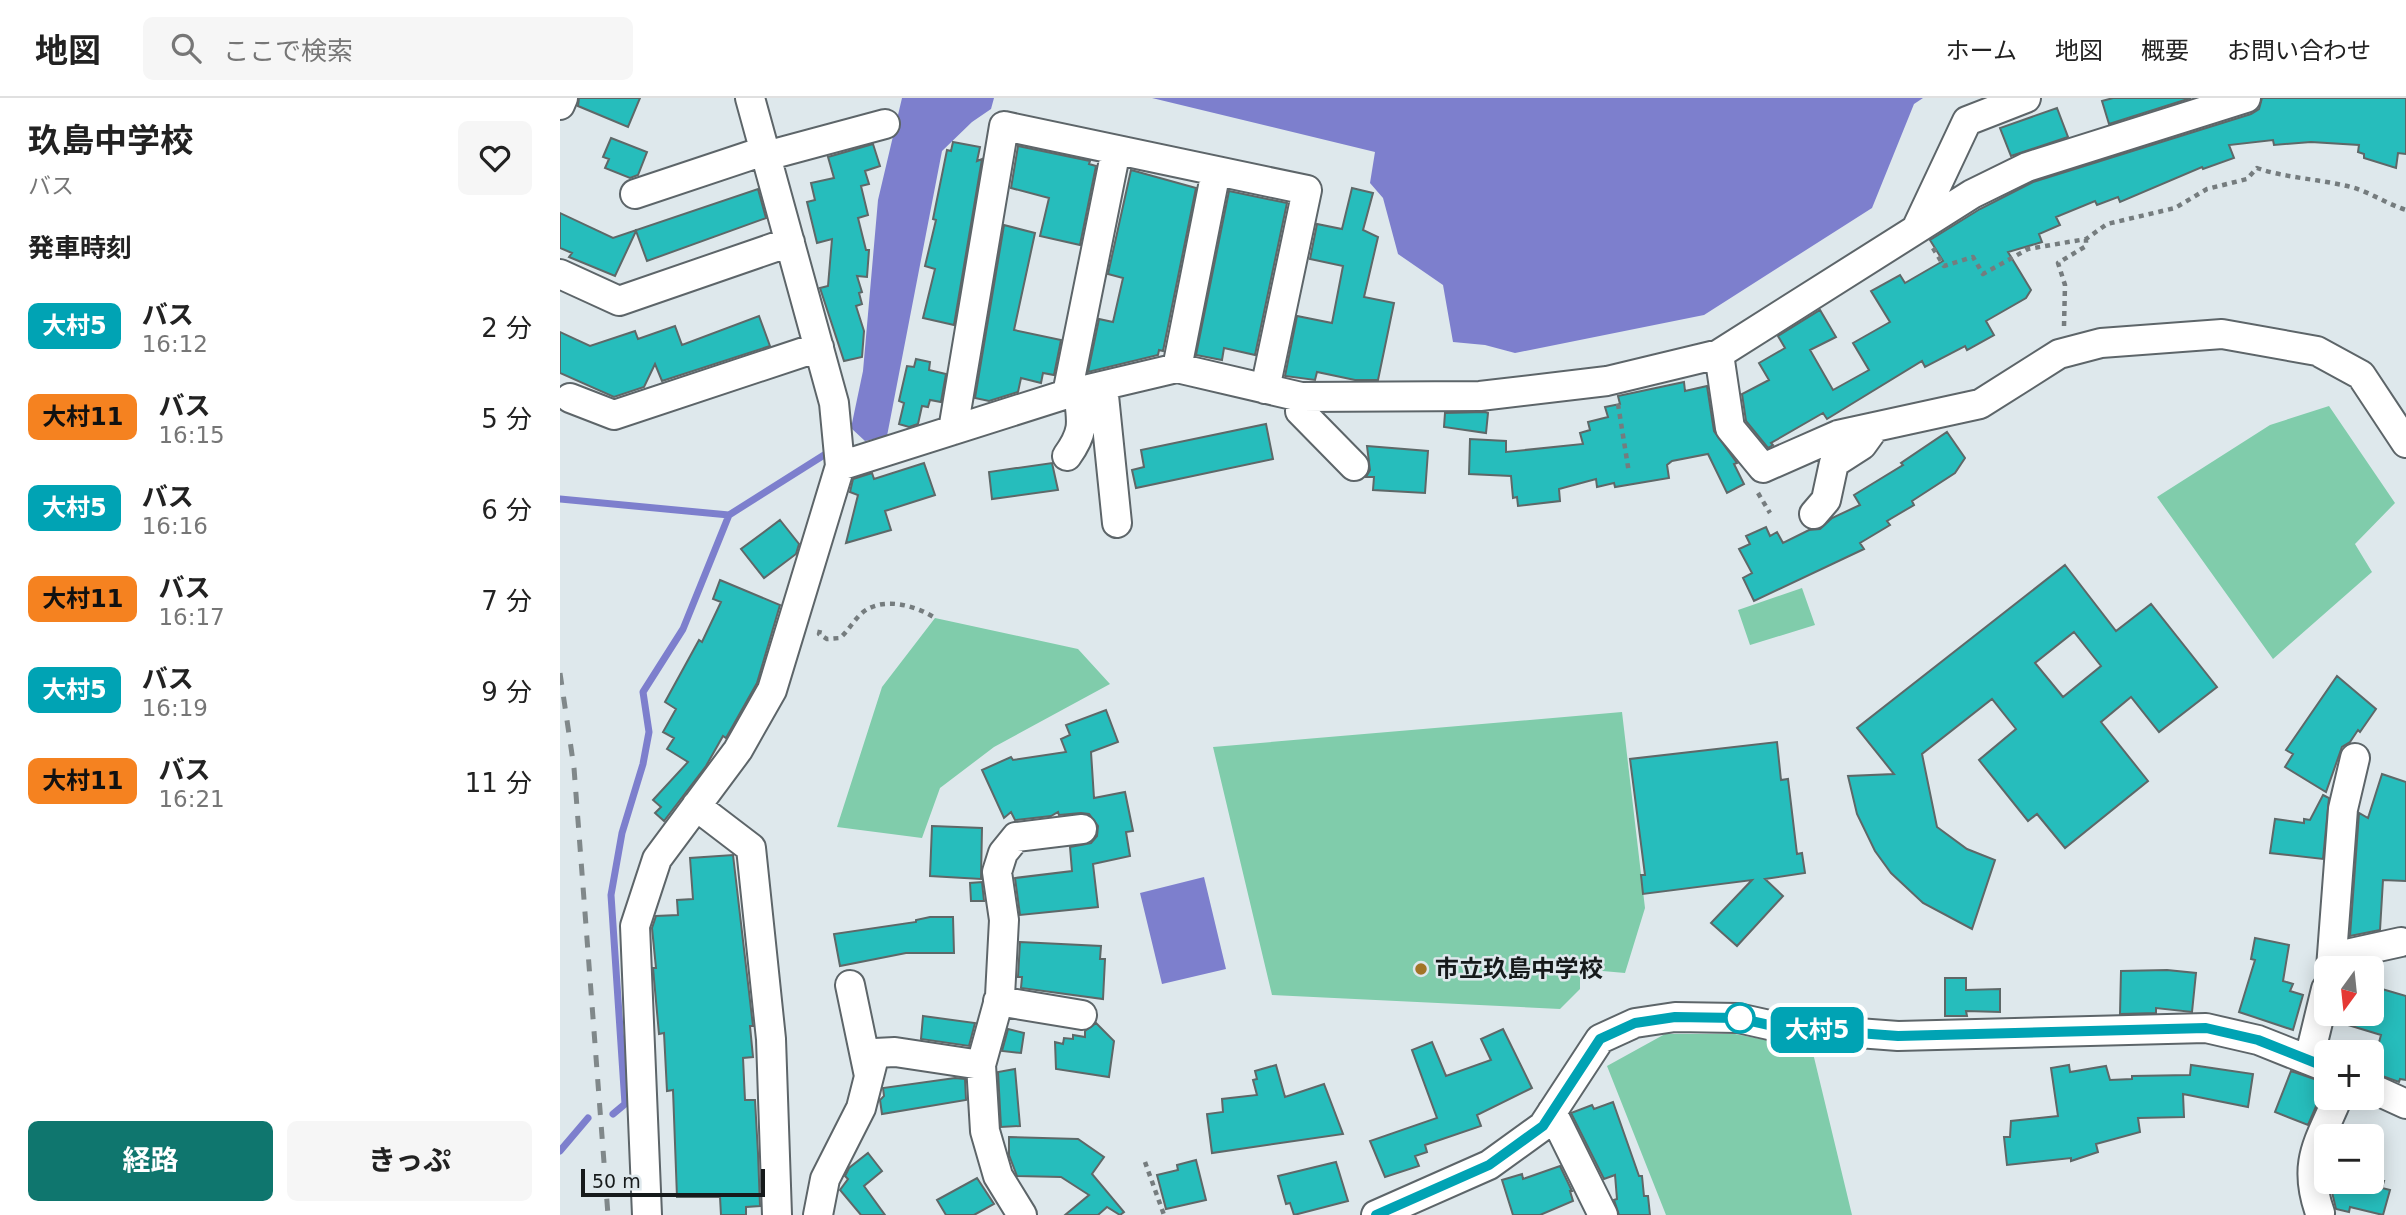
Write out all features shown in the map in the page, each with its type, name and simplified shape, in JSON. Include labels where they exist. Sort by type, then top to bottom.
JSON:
[{"type":"street","points":[[560,105],[563,98]]},
{"type":"street","points":[[647,1215],[635,926],[657,859],[738,750],[772,690],[840,465],[834,403],[750,98]]},
{"type":"street","points":[[1919,225],[1967,121],[2026,98]]},
{"type":"street","points":[[840,465],[1082,391],[1177,368],[1301,397],[1480,396],[1613,380],[1719,354],[1919,225],[1972,194],[2027,167],[2246,98]]},
{"type":"street","points":[[635,194],[765,153],[885,124]]},
{"type":"street","points":[[953,430],[1003,126],[1307,190],[1265,389]]},
{"type":"street","points":[[1066,456],[1078,440],[1082,426],[1082,391],[1115,150]]},
{"type":"street","points":[[1177,368],[1216,171]]},
{"type":"street","points":[[560,274],[618,301],[790,242]]},
{"type":"street","points":[[1719,354],[1730,428],[1763,468],[1838,435],[1980,404],[2054,356],[2101,343],[2222,334],[2317,351],[2361,375],[2406,443]]},
{"type":"street","points":[[570,398],[614,415],[819,347]]},
{"type":"street","points":[[1082,391],[1117,523]]},
{"type":"street","points":[[1301,397],[1300,411],[1354,466]]},
{"type":"street","points":[[1815,514],[1826,500],[1835,463],[1862,445],[1875,427]]},
{"type":"street","points":[[2332,956],[2343,808],[2355,758]]},
{"type":"street","points":[[696,806],[751,848],[771,1039],[777,1215]]},
{"type":"street","points":[[1023,1215],[998,1176],[985,1131],[981,1065],[998,1001],[1004,920],[997,872],[1003,853],[1016,837],[1083,829]]},
{"type":"street","points":[[2353,956],[2401,942]]},
{"type":"street","points":[[850,985],[869,1076]]},
{"type":"street","points":[[998,1001],[1082,1015]]},
{"type":"street","points":[[1377,1215],[1489,1165],[1543,1126],[1600,1039],[1635,1023],[1675,1017],[1738,1018],[1778,1027],[1898,1036],[2206,1028],[2258,1040],[2314,1062]]},
{"type":"street","points":[[818,1215],[825,1180],[860,1108],[875,1053],[895,1052],[981,1065]]},
{"type":"street","points":[[2384,1094],[2406,1104]]},
{"type":"street","points":[[2320,1213],[2310,1179],[2311,1165],[2333,1110]]},
{"type":"street","points":[[1552,1112],[1603,1215]]},
{"type":"path","points":[[1919,225],[1944,266],[1973,257],[1983,274],[2028,249],[2086,239],[2107,224],[2175,208],[2207,189],[2247,179],[2257,168],[2266,174],[2305,176],[2356,188],[2406,210]]},
{"type":"path","points":[[2054,356],[2066,312],[2064,285],[2058,263],[2086,246],[2086,239]]},
{"type":"path","points":[[1613,380],[1629,473]]},
{"type":"path","points":[[820,624],[819,634],[827,639],[840,638],[863,612],[884,604],[920,608],[935,618]]},
{"type":"path","points":[[1145,1162],[1164,1215]]},
{"type":"green space","points":[[2329,406],[2395,503],[2355,544],[2372,572],[2273,659],[2157,497],[2270,425]]},
{"type":"green space","points":[[1802,588],[1815,625],[1750,645],[1738,610]]},
{"type":"green space","points":[[935,618],[1078,649],[1110,684],[994,747],[940,788],[922,838],[837,827],[882,687]]},
{"type":"green space","points":[[1622,712],[1645,908],[1625,973],[1580,969],[1580,989],[1560,1009],[1272,995],[1213,747]]},
{"type":"green space","points":[[1665,1034],[1735,1034],[1812,1049],[1852,1215],[1666,1215],[1607,1066]]},
{"type":"water","points":[[902,98],[994,98],[991,109],[972,122],[942,151],[887,436],[865,441],[851,428],[863,371],[878,200]]},
{"type":"water","points":[[1152,98],[1923,98],[1914,104],[1872,208],[1704,315],[1515,353],[1485,345],[1453,342],[1443,285],[1398,254],[1383,198],[1370,183],[1375,152]]},
{"type":"water","points":[[1204,877],[1226,969],[1162,984],[1140,893]]},
{"type":"building","points":[[579,98],[640,98],[628,127],[578,106]]},
{"type":"building","points":[[2113,98],[2191,98],[2109,124],[2102,101]]},
{"type":"building","points":[[2262,98],[2406,98],[2406,154],[2398,153],[2396,168],[2364,158],[2364,154],[2358,152],[2359,145],[2311,142],[2274,145],[2273,140],[2229,145],[2234,158],[2203,169],[2202,167],[2120,202],[2118,197],[2097,205],[2095,201],[2056,217],[2060,225],[2039,234],[2042,242],[2008,252],[2031,290],[2026,298],[1986,321],[1994,335],[1967,350],[1965,346],[1925,367],[1922,361],[1827,419],[1823,413],[1771,443],[1773,445],[1768,448],[1746,421],[1742,394],[1769,380],[1759,363],[1785,348],[1778,336],[1820,310],[1836,337],[1810,350],[1833,390],[1869,370],[1853,343],[1890,322],[1871,291],[1900,275],[1905,283],[1943,261],[1930,240],[1980,209],[2033,182],[2251,114],[2259,109]]},
{"type":"building","points":[[2057,108],[2068,137],[2011,156],[2000,128]]},
{"type":"building","points":[[611,138],[647,152],[638,175],[630,178],[605,168],[609,159],[603,157]]},
{"type":"building","points":[[953,142],[980,147],[977,161],[982,159],[954,325],[923,318],[935,269],[925,266],[936,220],[933,219],[947,150],[951,151]]},
{"type":"building","points":[[873,144],[880,166],[865,171],[869,184],[861,186],[868,215],[858,218],[866,250],[869,250],[867,277],[857,276],[862,292],[859,293],[862,304],[856,306],[864,331],[862,357],[844,361],[820,288],[828,286],[832,239],[817,243],[807,202],[815,200],[811,183],[834,178],[828,157]]},
{"type":"building","points":[[1018,146],[1090,161],[1089,164],[1096,166],[1080,245],[1040,236],[1049,198],[1011,188]]},
{"type":"building","points":[[1131,170],[1196,188],[1163,351],[1159,350],[1158,355],[1088,372],[1099,319],[1113,322],[1123,278],[1108,274]]},
{"type":"building","points":[[1352,188],[1373,193],[1363,230],[1378,237],[1364,297],[1394,303],[1378,380],[1355,380],[1317,372],[1315,380],[1285,376],[1297,316],[1332,323],[1343,266],[1310,259],[1317,224],[1342,229]]},
{"type":"building","points":[[758,189],[766,218],[647,261],[636,231],[615,276],[569,257],[572,253],[560,248],[560,213],[613,238]]},
{"type":"building","points":[[1229,191],[1287,203],[1255,355],[1224,348],[1222,360],[1196,355]]},
{"type":"building","points":[[1004,225],[1035,233],[1014,330],[1061,340],[1054,375],[1043,373],[1041,383],[1021,378],[1018,392],[989,401],[975,398]]},
{"type":"building","points":[[759,316],[770,346],[662,381],[655,364],[644,387],[614,397],[560,373],[560,332],[590,346],[635,331],[638,339],[675,326],[682,345]]},
{"type":"building","points":[[916,359],[930,362],[929,370],[946,374],[941,402],[930,400],[928,407],[922,406],[918,424],[909,427],[899,424],[904,403],[899,401],[907,366],[914,367]]},
{"type":"building","points":[[1684,382],[1685,391],[1707,386],[1714,431],[1737,463],[1734,464],[1744,484],[1727,493],[1708,454],[1672,461],[1667,465],[1669,478],[1615,487],[1614,483],[1597,487],[1596,479],[1559,489],[1560,501],[1518,506],[1517,497],[1513,498],[1511,476],[1469,474],[1470,439],[1506,441],[1506,452],[1583,444],[1580,433],[1590,430],[1588,422],[1608,417],[1605,407],[1620,404],[1618,396]]},
{"type":"building","points":[[1445,413],[1488,413],[1486,433],[1444,427]]},
{"type":"building","points":[[1266,424],[1273,459],[1136,488],[1132,470],[1144,467],[1141,450]]},
{"type":"building","points":[[1947,432],[1965,458],[1955,473],[1912,501],[1914,505],[1887,521],[1890,525],[1860,543],[1864,549],[1754,601],[1743,578],[1752,573],[1739,549],[1750,544],[1746,536],[1766,527],[1770,536],[1777,532],[1783,543],[1809,530],[1820,529],[1832,518],[1860,505],[1854,495],[1903,465],[1901,463]]},
{"type":"building","points":[[1367,446],[1428,451],[1425,493],[1373,490],[1374,477],[1366,477],[1370,470]]},
{"type":"building","points":[[924,463],[935,495],[885,511],[891,530],[846,543],[858,495],[850,492],[853,479],[872,473],[874,479]]},
{"type":"building","points":[[1052,463],[1058,490],[992,499],[989,472]]},
{"type":"building","points":[[780,520],[799,544],[796,554],[764,578],[741,549]]},
{"type":"building","points":[[2065,565],[2116,631],[2151,604],[2217,687],[2159,732],[2131,697],[2101,722],[2148,781],[2065,848],[2037,814],[2028,821],[1979,760],[2016,729],[1992,699],[1922,754],[1937,827],[1967,849],[1995,860],[1972,929],[1923,903],[1891,873],[1875,851],[1857,814],[1848,776],[1894,774],[1857,728]],"holes":[[[2074,632],[2101,666],[2063,697],[2035,663]]]},
{"type":"building","points":[[720,580],[780,605],[757,683],[726,738],[723,736],[706,766],[664,821],[655,813],[661,807],[653,800],[688,762],[667,749],[674,738],[663,732],[676,709],[665,702],[699,640],[702,642],[721,602],[713,599]]},
{"type":"building","points":[[2337,676],[2376,709],[2360,732],[2358,730],[2350,742],[2342,747],[2326,792],[2285,767],[2293,754],[2286,750]]},
{"type":"building","points":[[1106,710],[1118,742],[1091,752],[1094,798],[1125,792],[1133,831],[1126,832],[1130,856],[1093,864],[1098,907],[1020,915],[1015,878],[1072,871],[1070,847],[1091,843],[1097,836],[1098,826],[1089,814],[1081,813],[1059,815],[1058,812],[1051,816],[1015,820],[1011,812],[1004,818],[982,770],[1011,757],[1013,760],[1066,752],[1061,739],[1070,735],[1066,725]]},
{"type":"building","points":[[1777,742],[1781,780],[1788,779],[1797,854],[1802,853],[1805,873],[1765,879],[1783,896],[1737,946],[1711,923],[1752,880],[1643,894],[1641,875],[1645,875],[1630,759]]},
{"type":"building","points":[[2382,774],[2406,782],[2406,881],[2383,880],[2380,930],[2350,936],[2359,813],[2368,818]]},
{"type":"building","points":[[2323,795],[2329,798],[2323,859],[2270,853],[2275,819],[2304,823],[2304,819],[2310,820]]},
{"type":"building","points":[[932,826],[982,828],[981,879],[930,876]]},
{"type":"building","points":[[733,855],[753,1026],[750,1026],[753,1057],[743,1058],[745,1100],[755,1100],[760,1206],[746,1207],[746,1215],[721,1215],[720,1197],[677,1197],[673,1090],[667,1091],[664,1033],[659,1034],[653,968],[656,968],[652,928],[656,916],[678,915],[677,900],[693,899],[690,858]]},
{"type":"building","points":[[982,882],[984,901],[971,901],[970,883]]},
{"type":"building","points":[[930,917],[953,917],[954,953],[906,953],[840,966],[834,934],[916,922]]},
{"type":"building","points":[[2255,938],[2289,945],[2283,981],[2293,984],[2290,991],[2303,995],[2293,1030],[2239,1012],[2255,960],[2251,959]]},
{"type":"building","points":[[1020,942],[1101,946],[1100,959],[1105,959],[1103,999],[1021,988],[1022,977],[1018,977]]},
{"type":"building","points":[[2167,970],[2196,973],[2192,1012],[2156,1008],[2156,1013],[2120,1014],[2121,971]]},
{"type":"building","points":[[1945,978],[1966,978],[1966,990],[2000,989],[2000,1012],[1966,1011],[1967,1016],[1945,1016]]},
{"type":"building","points":[[2384,990],[2406,996],[2406,1080],[2400,1079],[2399,1082],[2384,1077],[2384,1040],[2380,1040],[2381,1035],[2351,1026],[2384,1026]]},
{"type":"building","points":[[923,1016],[975,1023],[969,1046],[921,1039]]},
{"type":"building","points":[[1096,1023],[1114,1041],[1109,1077],[1056,1069],[1055,1042],[1063,1044],[1064,1038],[1073,1039],[1073,1035],[1085,1037],[1085,1031]]},
{"type":"building","points":[[1008,1029],[1024,1033],[1021,1053],[1002,1051]]},
{"type":"building","points":[[1503,1029],[1532,1088],[1477,1115],[1481,1126],[1425,1145],[1427,1152],[1415,1156],[1419,1166],[1385,1177],[1370,1141],[1437,1118],[1412,1050],[1432,1042],[1446,1076],[1491,1060],[1481,1039]]},
{"type":"building","points":[[1276,1065],[1285,1097],[1324,1084],[1343,1134],[1212,1153],[1207,1114],[1223,1112],[1222,1099],[1257,1095],[1253,1080],[1257,1079],[1255,1071]]},
{"type":"building","points":[[2069,1065],[2070,1072],[2106,1066],[2110,1080],[2132,1079],[2132,1076],[2190,1075],[2191,1065],[2253,1074],[2248,1107],[2183,1094],[2184,1117],[2138,1118],[2140,1132],[2096,1144],[2098,1152],[2071,1161],[2071,1158],[2007,1165],[2004,1137],[2010,1137],[2011,1121],[2058,1116],[2051,1068]]},
{"type":"building","points":[[1015,1069],[1020,1126],[1001,1127],[998,1072]]},
{"type":"building","points":[[2291,1071],[2314,1079],[2314,1110],[2308,1125],[2275,1112]]},
{"type":"building","points":[[965,1079],[966,1100],[882,1114],[880,1100],[884,1096],[883,1088]]},
{"type":"building","points":[[1613,1102],[1639,1176],[1642,1176],[1650,1215],[1619,1215],[1614,1200],[1617,1199],[1615,1175],[1604,1179],[1571,1113],[1592,1105],[1594,1109]]},
{"type":"building","points":[[1009,1137],[1078,1139],[1104,1157],[1092,1174],[1124,1212],[1120,1215],[1107,1207],[1098,1215],[1065,1215],[1089,1195],[1061,1177],[1017,1176],[1009,1155]]},
{"type":"building","points":[[868,1153],[882,1171],[864,1186],[885,1215],[861,1215],[840,1190],[848,1179],[845,1176],[849,1168]]},
{"type":"building","points":[[1196,1160],[1206,1200],[1166,1209],[1157,1175],[1178,1170],[1177,1165]]},
{"type":"building","points":[[1336,1162],[1348,1201],[1294,1215],[1290,1203],[1286,1204],[1278,1176]]},
{"type":"building","points":[[1560,1166],[1572,1191],[1573,1201],[1540,1215],[1513,1215],[1502,1180],[1522,1174],[1523,1179]]},
{"type":"building","points":[[977,1178],[994,1204],[974,1215],[946,1215],[937,1200]]},
{"type":"building","points":[[2384,1188],[2390,1190],[2383,1215],[2350,1207],[2349,1212],[2336,1209],[2332,1194],[2384,1194]]},
{"type":"waterway","points":[[613,1114],[625,1104],[611,895],[622,833],[643,764],[649,732],[643,692],[683,629],[729,515],[832,450]]},
{"type":"waterway","points":[[560,499],[729,515]]},
{"type":"waterway","points":[[560,1151],[588,1118]]},
{"type":"railway","points":[[560,673],[574,768],[608,1215]]},
{"type":"bus line","name":"大村5","points":[[1376,1215],[1489,1165],[1543,1126],[1600,1039],[1635,1023],[1675,1017],[1738,1018],[1778,1027],[1898,1036],[2206,1028],[2258,1040],[2314,1061]]},
{"type":"place","name":"市立玖島中学校","points":[[1421,969]]}]
